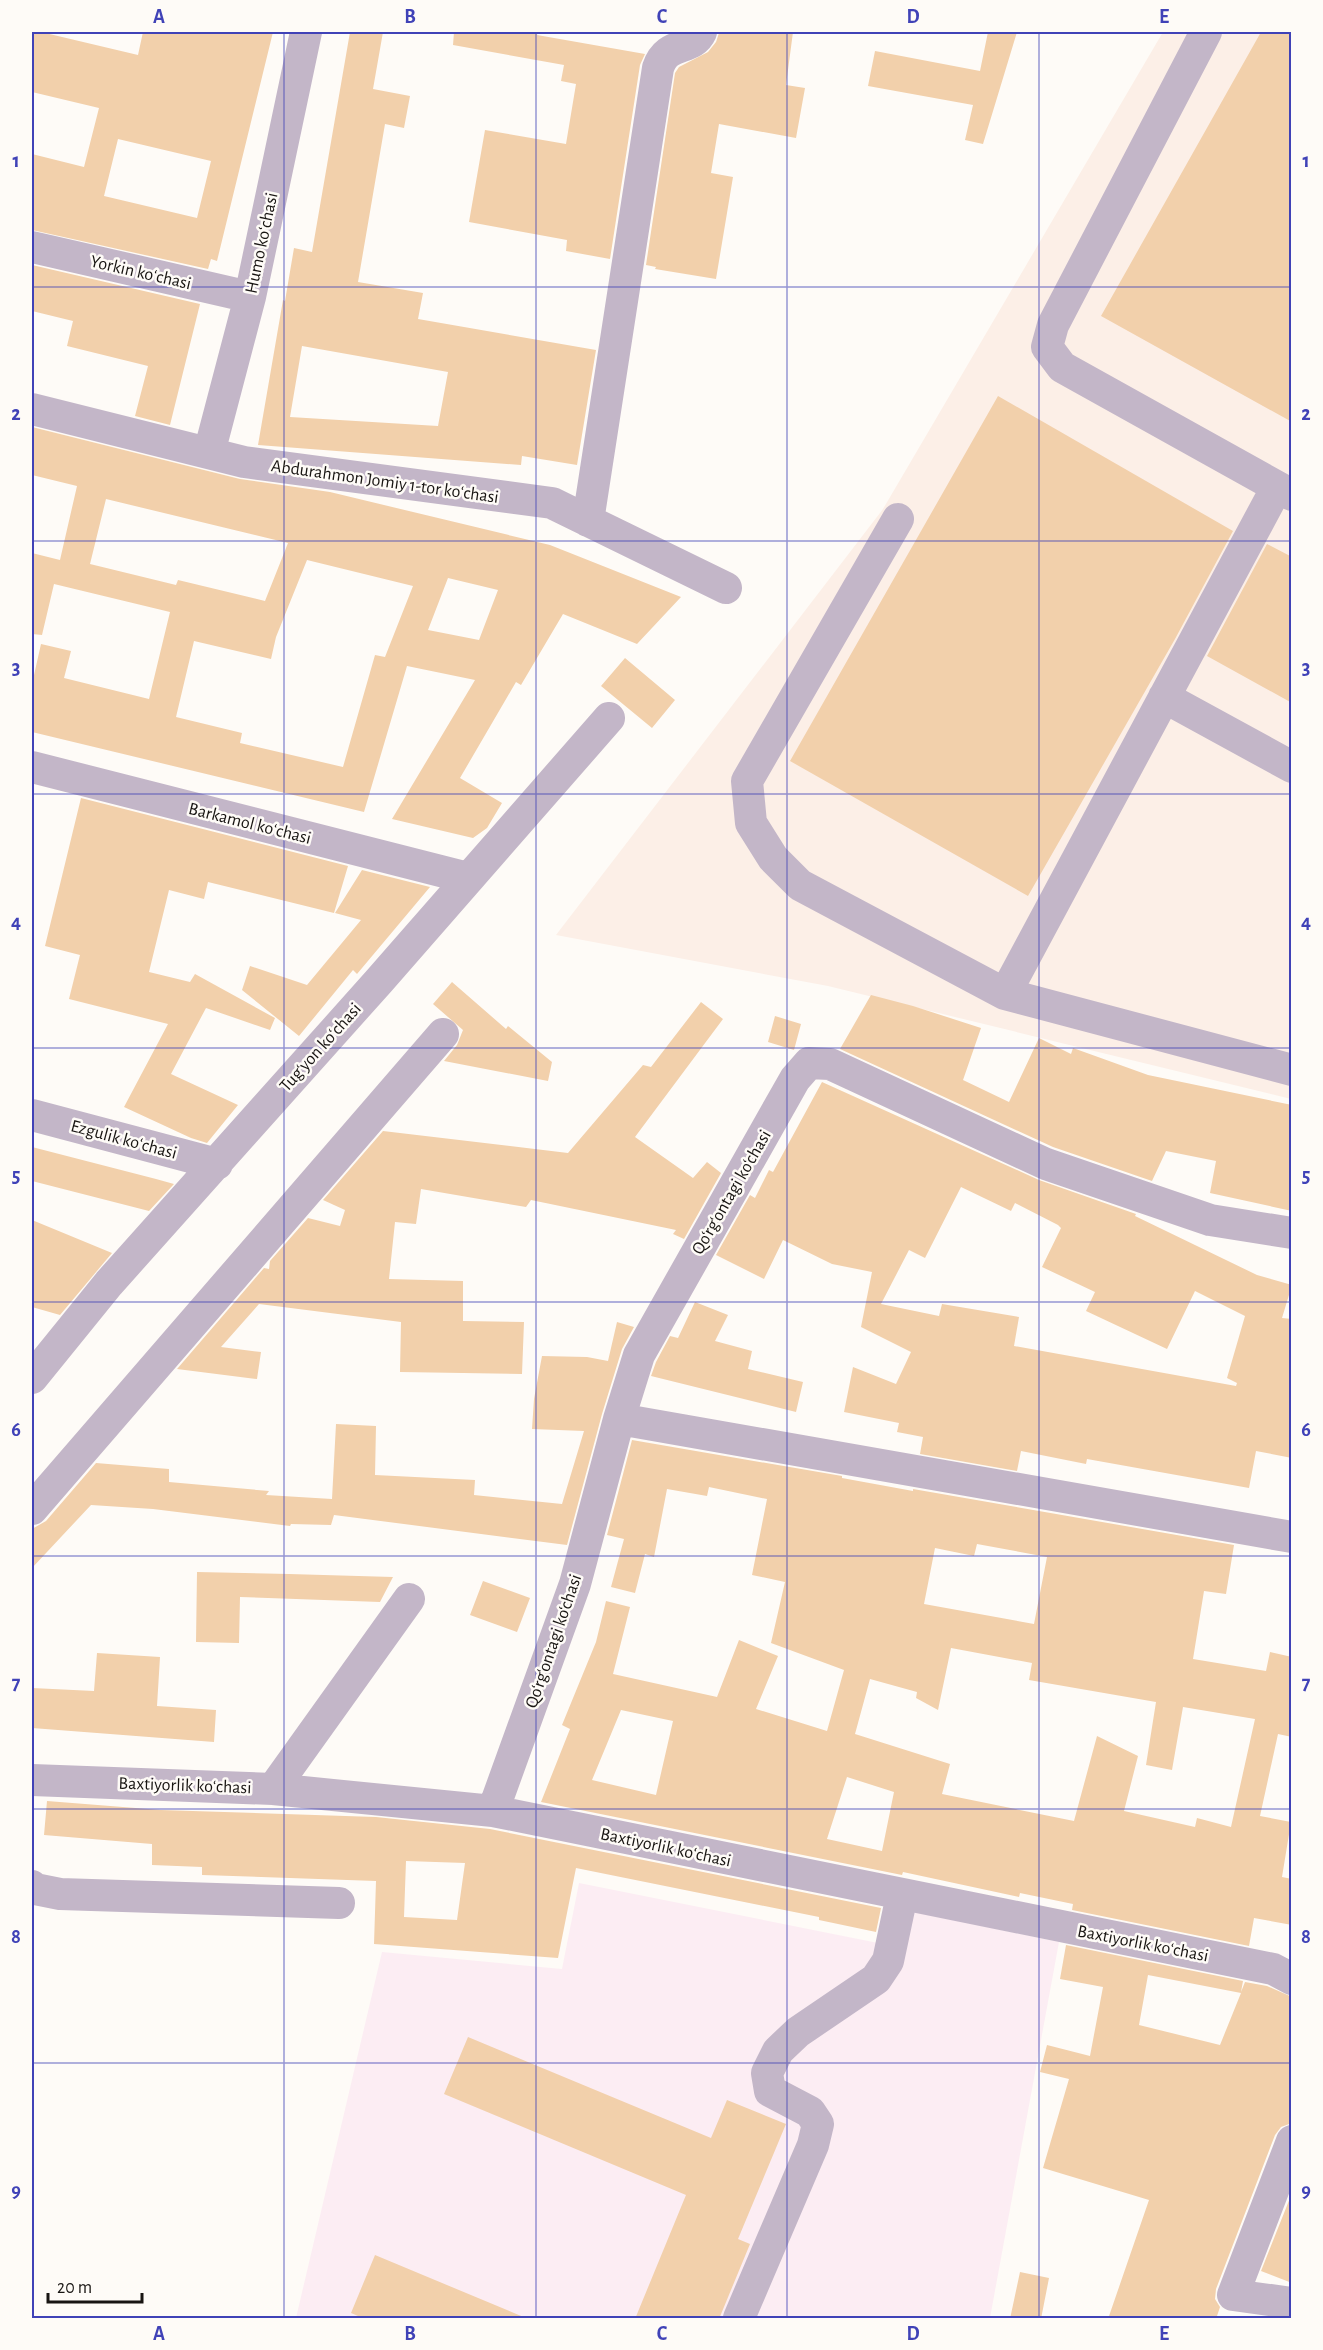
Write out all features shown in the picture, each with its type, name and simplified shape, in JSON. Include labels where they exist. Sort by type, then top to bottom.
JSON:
[{"type":"street","name":"Humo koʻchasi","points":[[209,453],[250,297],[306,32]]},
{"type":"street","points":[[588,521],[658,68],[661,58],[670,50],[687,45],[701,32]]},
{"type":"street","points":[[1005,994],[1164,697],[1284,491],[1062,367],[1047,347],[1053,325],[1206,32]]},
{"type":"street","name":"Yorkin koʻchasi","points":[[32,247],[250,297]]},
{"type":"street","name":"Abdurahmon Jomiy 1-tor koʻchasi","points":[[32,409],[244,462],[552,503],[726,588]]},
{"type":"street","points":[[898,519],[747,781],[751,823],[773,858],[800,885],[1005,994],[1292,1070]]},
{"type":"street","points":[[1164,697],[1292,767]]},
{"type":"street","name":"Tugʻyon koʻchasi","points":[[32,1377],[110,1283],[609,718]]},
{"type":"street","name":"Barkamol koʻchasi","points":[[32,767],[468,878]]},
{"type":"street","points":[[32,1509],[443,1034]]},
{"type":"street","name":"Qo‘rg‘ontagi ko‘chasi","points":[[493,1811],[575,1584],[619,1419],[639,1355],[795,1078],[809,1062],[830,1064],[1046,1164],[1210,1220],[1292,1233]]},
{"type":"street","name":"Ezgulik koʻchasi","points":[[32,1115],[217,1164]]},
{"type":"street","points":[[619,1419],[1292,1537]]},
{"type":"street","points":[[273,1788],[409,1599]]},
{"type":"street","name":"Baxtiyorlik koʻchasi","points":[[32,1780],[273,1788],[493,1811],[1273,1969],[1292,1979]]},
{"type":"street","points":[[32,1886],[35,1889],[60,1894],[339,1904]]},
{"type":"street","points":[[739,2319],[813,2145],[818,2124],[810,2112],[770,2091],[767,2073],[778,2051],[798,2032],[876,1979],[888,1961],[902,1895]]},
{"type":"street","points":[[1292,2141],[1233,2295],[1292,2302]]},
{"type":"shaded area","points":[[1163,32],[1291,32],[1291,1099],[828,986],[556,935],[883,509]]},
{"type":"shaded area","points":[[579,1883],[893,1946],[900,1909],[1059,1942],[990,2318],[296,2318],[382,1952],[562,1969]]},
{"type":"building","points":[[32,32],[41,32],[138,55],[143,32],[273,32],[217,261],[211,259],[208,269],[32,230],[32,154],[84,167],[99,108],[32,92]],"holes":[[[118,139],[211,161],[197,218],[104,196]]]},
{"type":"building","points":[[350,32],[383,32],[373,89],[410,96],[404,128],[385,124],[358,282],[423,293],[418,319],[596,350],[577,465],[522,456],[521,465],[258,445],[294,248],[312,252]],"holes":[[[302,346],[448,372],[438,426],[290,417]]]},
{"type":"building","points":[[454,32],[538,32],[537,35],[645,54],[640,65],[610,259],[566,251],[567,240],[469,222],[485,130],[566,144],[576,84],[561,81],[564,65],[453,45]]},
{"type":"building","points":[[793,32],[786,85],[805,88],[796,138],[719,124],[711,173],[733,177],[716,279],[655,269],[656,267],[646,265],[675,73],[679,67],[708,52],[716,42],[719,33]]},
{"type":"building","points":[[988,32],[1017,32],[983,144],[965,140],[973,105],[868,86],[875,51],[980,71]]},
{"type":"building","points":[[1261,32],[1292,32],[1292,422],[1101,316]]},
{"type":"building","points":[[32,265],[200,304],[170,425],[135,416],[148,366],[67,346],[73,321],[32,311]]},
{"type":"building","points":[[998,396],[1233,531],[1175,639],[1028,896],[790,761]]},
{"type":"building","points":[[32,427],[240,479],[330,492],[550,545],[681,597],[637,644],[563,614],[521,685],[516,682],[460,778],[502,803],[487,828],[473,838],[392,819],[475,680],[407,666],[364,812],[32,732],[32,684],[41,644],[71,651],[64,678],[149,699],[170,612],[54,584],[42,635],[32,634],[32,553],[60,560],[77,486],[32,475]],"holes":[[[106,499],[288,543],[265,601],[178,580],[176,585],[90,564]],[[307,560],[413,586],[385,657],[375,655],[343,767],[240,743],[242,733],[176,717],[194,641],[271,659],[276,637]],[[448,578],[498,590],[479,640],[428,630]]]},
{"type":"building","points":[[1267,544],[1292,557],[1292,703],[1207,656]]},
{"type":"building","points":[[625,658],[675,700],[652,728],[601,686]]},
{"type":"building","points":[[81,798],[348,866],[334,913],[208,882],[204,899],[169,890],[149,972],[190,982],[195,974],[275,1018],[270,1030],[206,1008],[171,1074],[238,1105],[207,1143],[124,1107],[168,1024],[69,999],[80,955],[45,946]]},
{"type":"building","points":[[362,870],[430,887],[357,974],[353,970],[299,1036],[242,990],[250,966],[307,985],[361,920],[335,913]]},
{"type":"building","points":[[452,982],[506,1029],[508,1026],[552,1062],[548,1081],[444,1061],[457,1045],[463,1030],[433,1004]]},
{"type":"building","points":[[871,995],[981,1028],[963,1080],[1009,1102],[1039,1038],[1071,1054],[1073,1048],[1148,1075],[1292,1105],[1292,1211],[1210,1193],[1216,1161],[1166,1151],[1152,1181],[1053,1147],[840,1049]]},
{"type":"building","points":[[701,1002],[723,1019],[635,1137],[693,1178],[707,1162],[721,1173],[684,1239],[673,1234],[676,1230],[531,1200],[526,1207],[421,1189],[416,1224],[395,1222],[389,1279],[463,1281],[463,1321],[524,1322],[522,1374],[400,1372],[401,1322],[259,1304],[221,1347],[261,1352],[257,1379],[177,1369],[264,1268],[269,1269],[270,1261],[308,1218],[340,1226],[345,1210],[323,1200],[383,1131],[568,1153],[643,1065],[651,1067]]},
{"type":"building","points":[[775,1016],[801,1024],[794,1050],[768,1042]]},
{"type":"building","points":[[822,1082],[1039,1180],[1136,1214],[1135,1216],[1257,1275],[1292,1285],[1282,1318],[1292,1319],[1292,1458],[1256,1451],[1249,1488],[1087,1459],[1086,1464],[1021,1451],[1017,1471],[920,1454],[923,1437],[897,1432],[899,1423],[844,1412],[853,1367],[896,1384],[911,1352],[861,1327],[872,1272],[832,1264],[783,1240],[764,1279],[716,1255],[750,1195],[755,1198],[769,1170],[773,1172]],"holes":[[[961,1187],[1011,1211],[1015,1203],[1061,1228],[1042,1267],[1095,1292],[1086,1311],[1167,1349],[1195,1291],[1245,1316],[1227,1378],[1237,1383],[1236,1386],[1014,1346],[1019,1317],[942,1304],[939,1316],[881,1304],[909,1250],[925,1258]]]},
{"type":"building","points":[[32,1147],[174,1184],[149,1211],[32,1181]]},
{"type":"building","points":[[32,1220],[112,1253],[60,1315],[32,1307]]},
{"type":"building","points":[[695,1302],[728,1315],[715,1341],[752,1351],[748,1369],[803,1382],[796,1412],[651,1376],[670,1336],[678,1338]]},
{"type":"building","points":[[617,1322],[634,1327],[622,1349],[602,1414],[567,1545],[334,1515],[331,1525],[291,1524],[290,1526],[153,1509],[91,1505],[32,1568],[32,1529],[46,1521],[96,1463],[169,1469],[169,1482],[269,1491],[266,1495],[332,1499],[336,1424],[376,1426],[375,1475],[475,1480],[474,1495],[562,1504],[584,1431],[532,1429],[534,1399],[542,1356],[587,1357],[608,1361]]},
{"type":"building","points":[[632,1440],[842,1476],[842,1478],[913,1491],[913,1489],[1234,1545],[1226,1594],[1204,1591],[1193,1659],[1266,1671],[1270,1652],[1292,1657],[1292,1737],[1278,1734],[1260,1816],[1291,1822],[1282,1877],[1292,1879],[1292,1925],[1254,1918],[1249,1946],[1072,1910],[1073,1904],[1020,1893],[1019,1897],[903,1872],[902,1875],[541,1802],[570,1729],[562,1725],[596,1642],[606,1601],[630,1607],[613,1674],[717,1697],[739,1640],[778,1656],[756,1709],[827,1731],[844,1670],[771,1643],[785,1582],[752,1575],[767,1499],[709,1487],[707,1496],[667,1489],[654,1557],[645,1554],[635,1593],[611,1587],[624,1539],[607,1535]],"holes":[[[977,1544],[1047,1557],[1034,1624],[924,1604],[935,1548],[974,1556]],[[951,1648],[1032,1663],[1029,1680],[1156,1702],[1146,1765],[1172,1770],[1183,1707],[1255,1719],[1231,1827],[1197,1818],[1195,1827],[1124,1811],[1138,1756],[1097,1736],[1074,1821],[942,1794],[950,1764],[855,1734],[870,1679],[917,1692],[916,1698],[938,1710]],[[621,1710],[673,1721],[656,1795],[592,1780]],[[847,1777],[894,1792],[882,1851],[827,1839]]]},
{"type":"building","points":[[197,1572],[393,1577],[380,1602],[240,1597],[239,1643],[196,1642]]},
{"type":"building","points":[[483,1581],[530,1598],[517,1632],[470,1615]]},
{"type":"building","points":[[97,1653],[160,1657],[157,1706],[216,1710],[214,1742],[32,1728],[32,1688],[94,1691]]},
{"type":"building","points":[[47,1801],[161,1810],[376,1817],[490,1829],[881,1908],[876,1932],[819,1920],[819,1917],[576,1868],[558,1958],[374,1944],[376,1881],[202,1875],[202,1867],[152,1865],[152,1844],[44,1835]],"holes":[[[406,1861],[465,1863],[457,1920],[404,1917]]]},
{"type":"building","points":[[1066,1945],[1243,1981],[1241,1992],[1245,1982],[1267,1986],[1292,1997],[1292,2123],[1281,2127],[1275,2135],[1216,2289],[1215,2299],[1220,2307],[1216,2319],[1108,2319],[1149,2200],[1043,2168],[1069,2079],[1040,2072],[1047,2045],[1090,2056],[1103,1987],[1060,1979]],"holes":[[[1148,1975],[1241,1993],[1220,2045],[1139,2025]]]},
{"type":"building","points":[[468,2037],[711,2138],[727,2100],[786,2124],[738,2239],[750,2244],[719,2319],[635,2319],[686,2195],[444,2094]]},
{"type":"building","points":[[1292,2193],[1292,2283],[1261,2271]]},
{"type":"building","points":[[375,2255],[526,2319],[365,2319],[351,2313]]},
{"type":"building","points":[[1020,2272],[1049,2278],[1041,2319],[1010,2319]]}]
